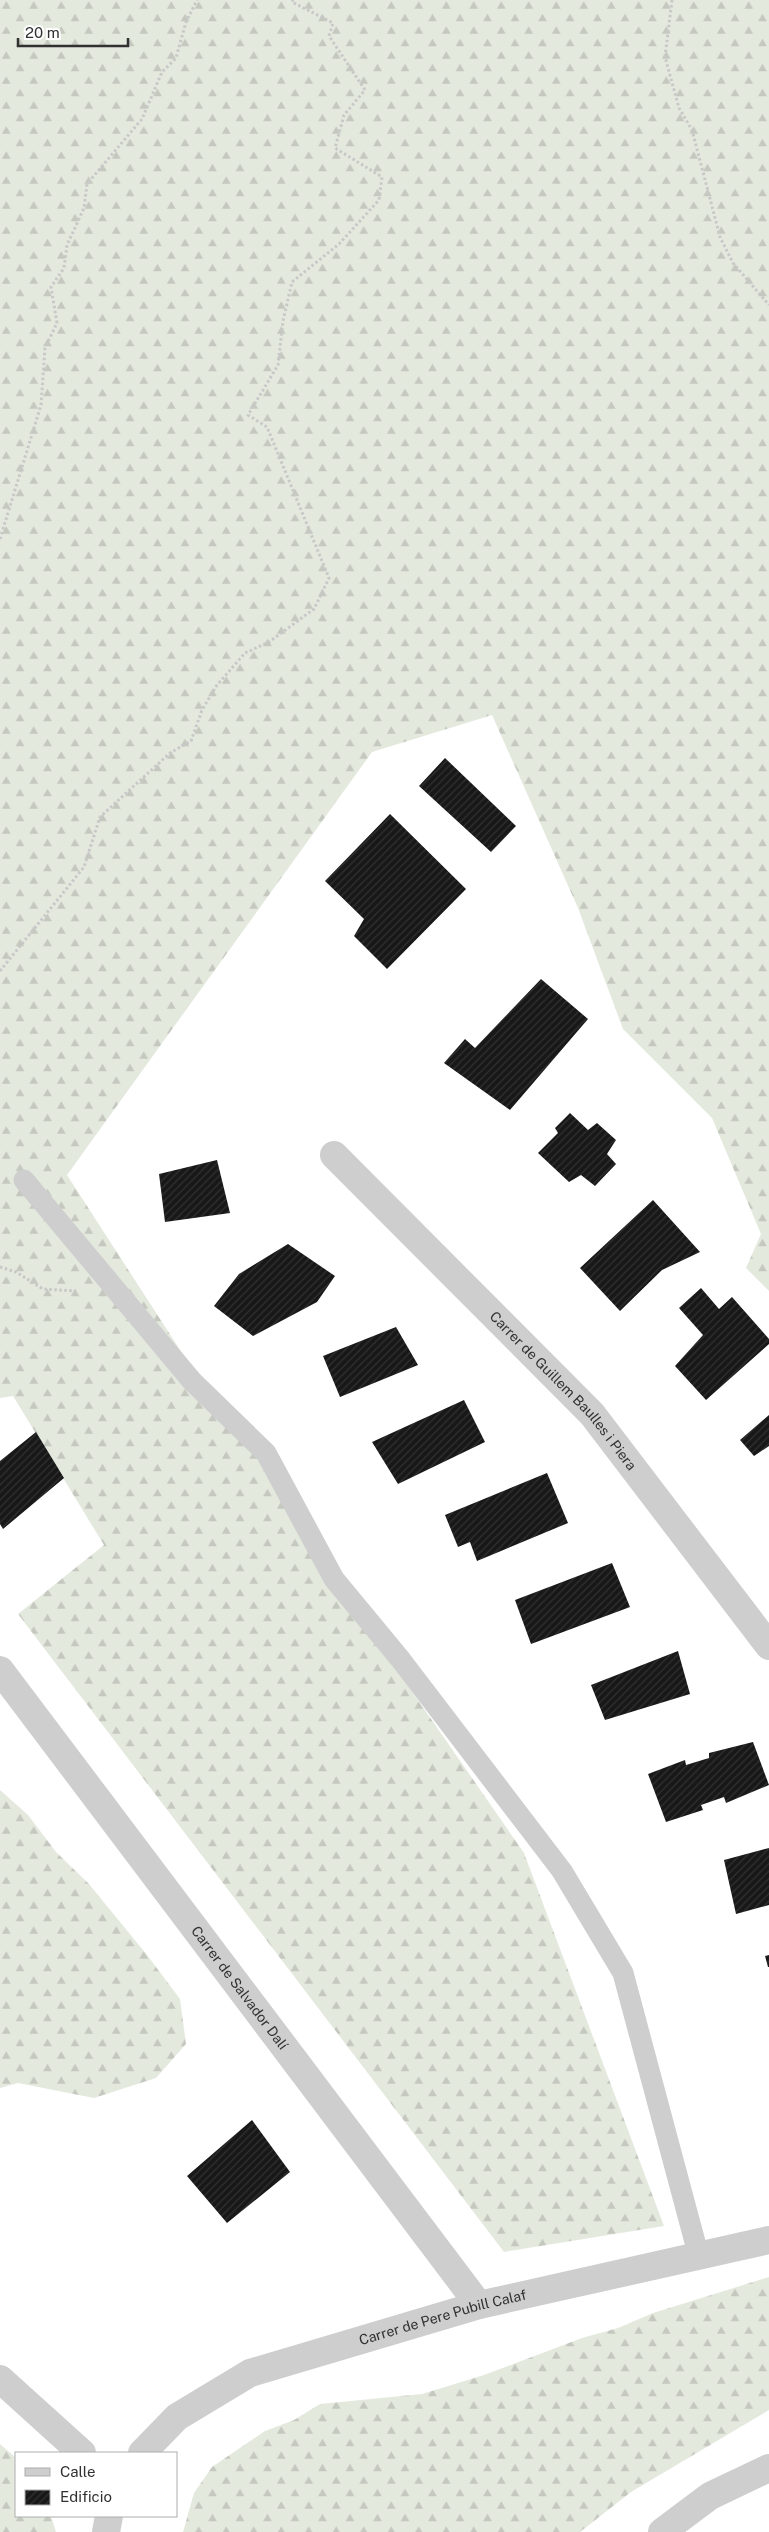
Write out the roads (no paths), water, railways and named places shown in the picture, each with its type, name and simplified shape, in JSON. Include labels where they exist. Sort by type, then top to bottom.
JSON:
[{"type":"street","name":"Carrer de Guillem Baulles i Piera","points":[[334,1154],[592,1414],[769,1646]]},
{"type":"street","name":"Carrer de Salvador Dalí","points":[[0,1670],[479,2305]]},
{"type":"street","name":"Carrer de Pere Pubill Calaf","points":[[143,2452],[177,2417],[250,2373],[479,2305],[769,2240]]},
{"type":"street","points":[[0,2380],[81,2452]]},
{"type":"street","points":[[662,2532],[710,2496],[769,2468]]},
{"type":"street","points":[[106,2532],[108,2517]]},
{"type":"lane","points":[[24,1180],[192,1381],[266,1453],[334,1579],[401,1660],[562,1871],[623,1973],[699,2257]]}]
